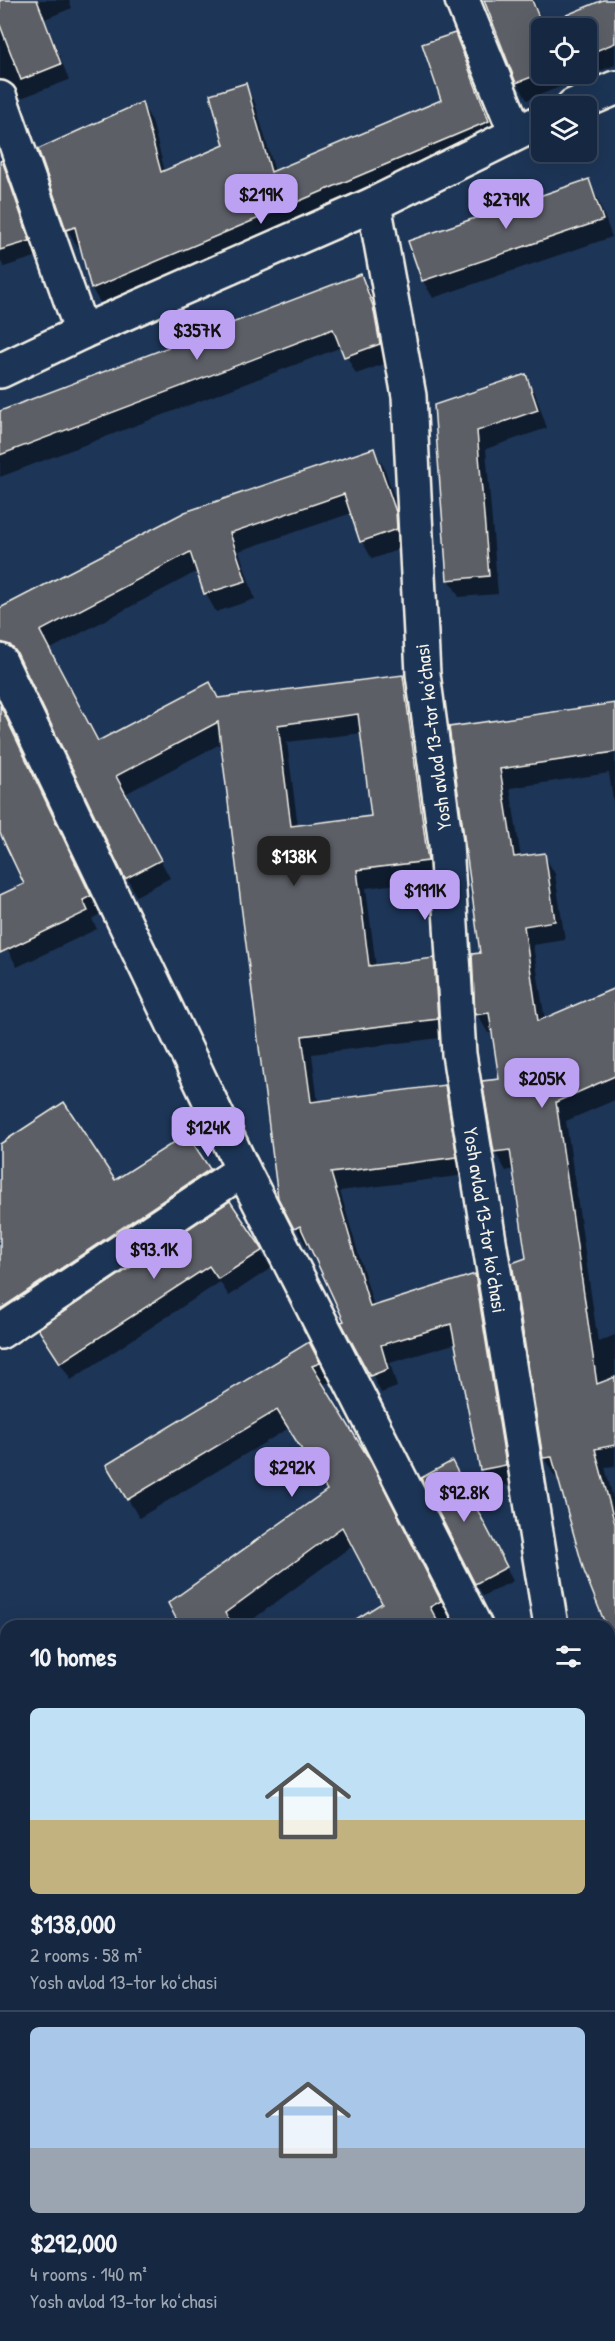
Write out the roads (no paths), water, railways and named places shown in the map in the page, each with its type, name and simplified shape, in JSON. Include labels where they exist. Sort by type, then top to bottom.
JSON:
[{"type":"street","points":[[0,371],[82,332],[375,204],[529,127],[462,0]]},
{"type":"street","points":[[596,96],[615,88]]},
{"type":"street","points":[[0,98],[82,332]]},
{"type":"street","name":"Yosh avlod 13-tor koʻchasi","points":[[375,204],[409,396],[423,675],[446,844],[459,1054],[550,1620]]},
{"type":"street","points":[[0,661],[243,1170],[472,1620]]},
{"type":"street","points":[[0,1332],[243,1170]]}]
